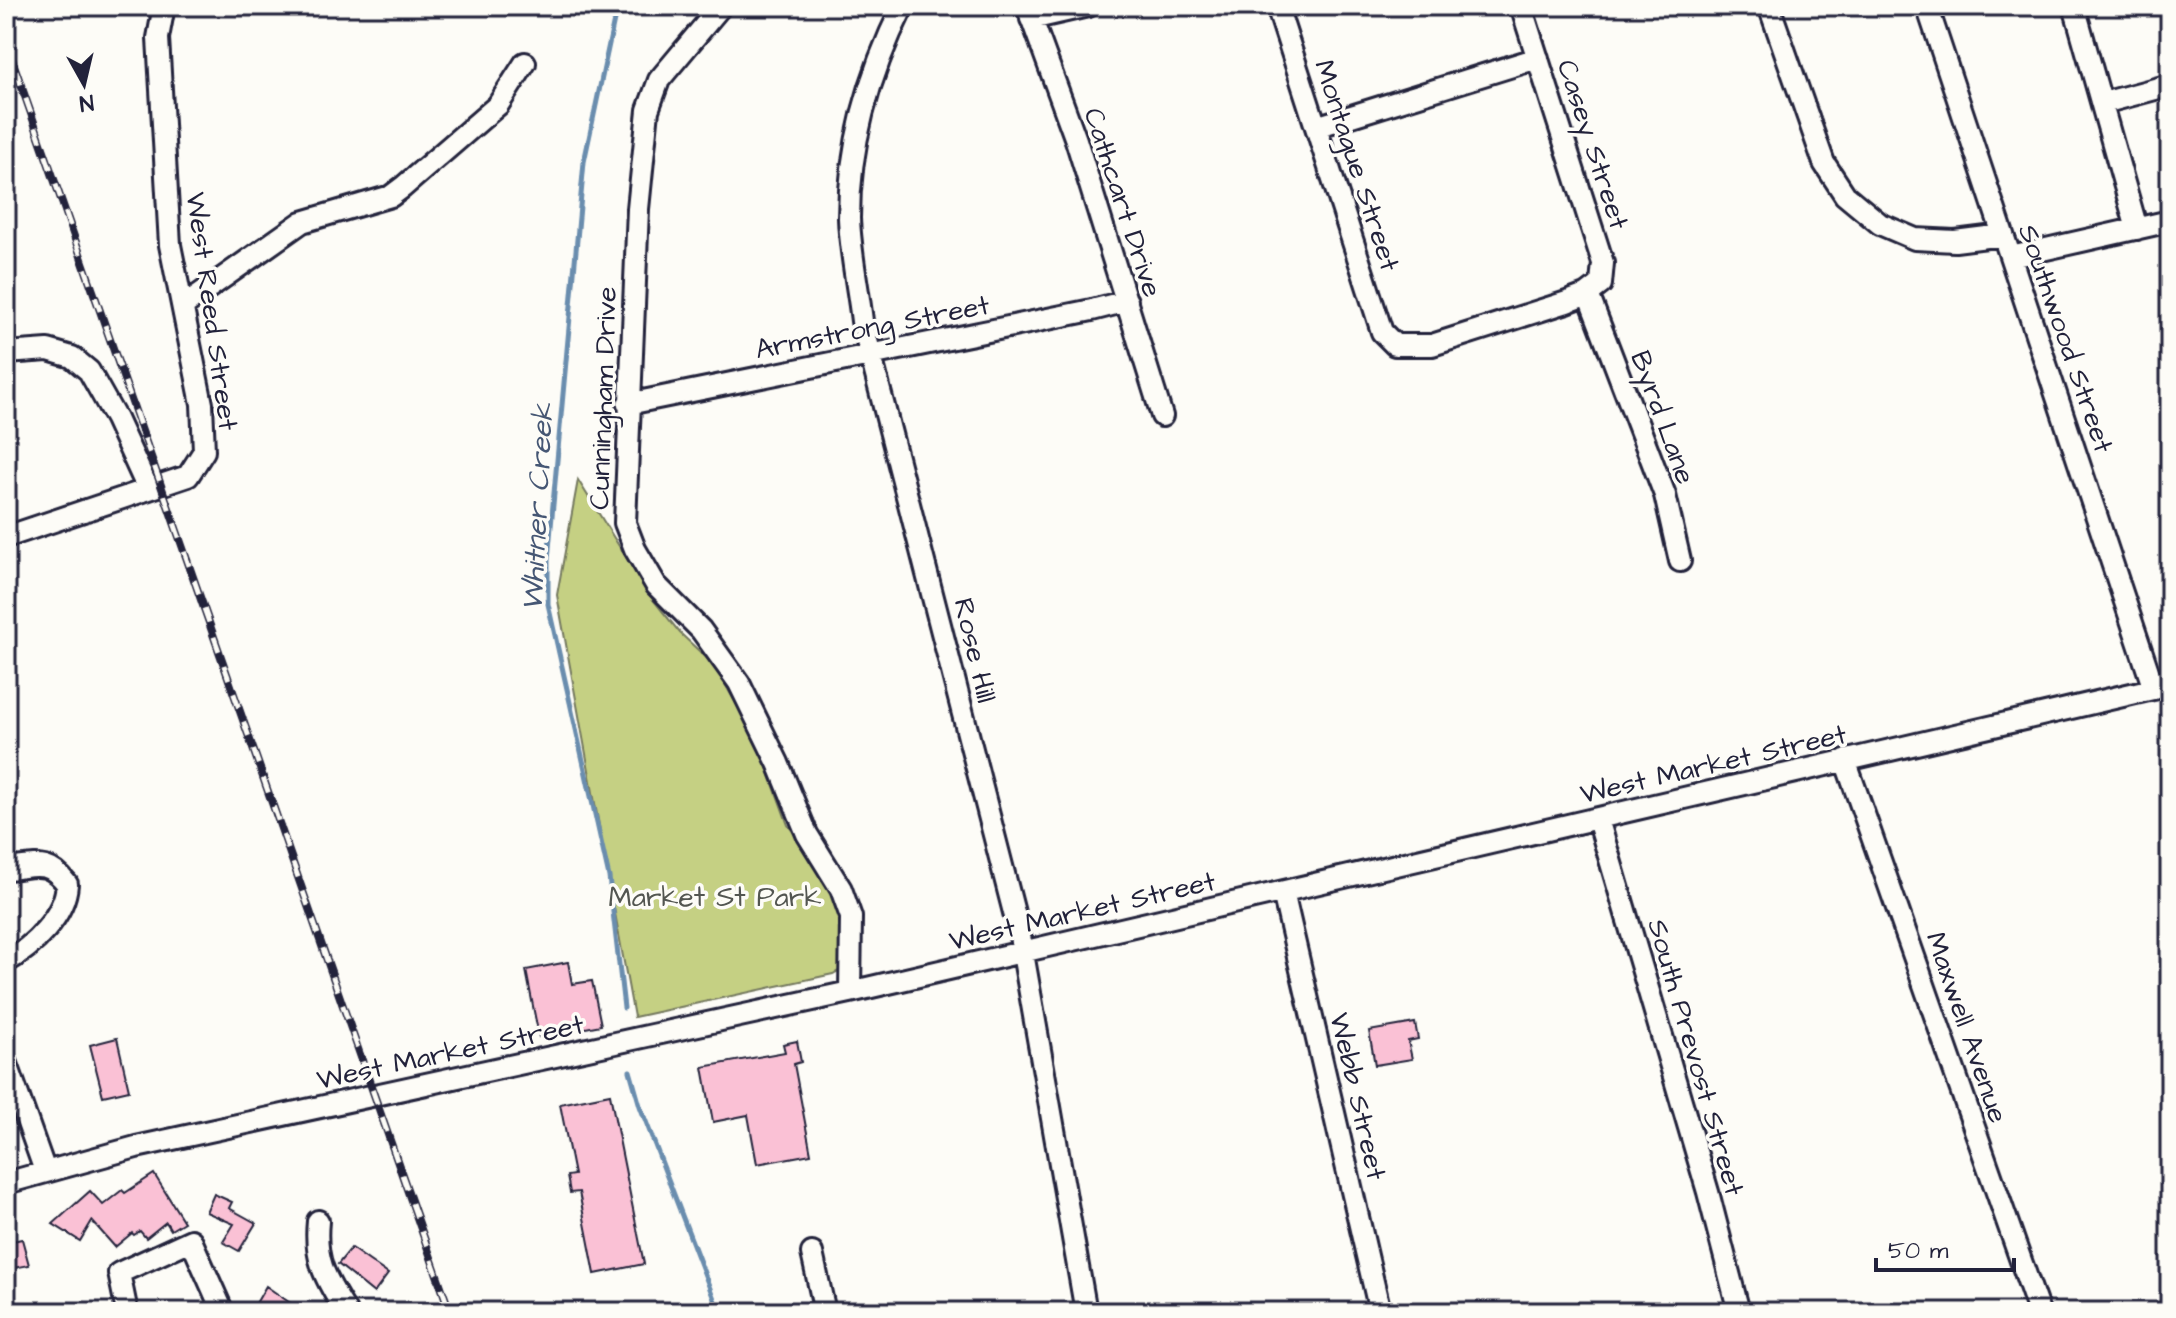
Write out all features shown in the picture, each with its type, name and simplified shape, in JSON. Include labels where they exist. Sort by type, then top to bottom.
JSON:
[{"type":"street","name":"West Reed Street","points":[[6,537],[188,476],[204,451],[202,404],[170,245],[158,38],[164,6]]},
{"type":"street","name":"Cunningham Drive","points":[[721,6],[659,80],[648,110],[638,209],[625,523],[635,549],[656,585],[701,630],[739,683],[778,763],[807,834],[841,889],[851,917],[850,992]]},
{"type":"street","name":"Rose Hill","points":[[903,6],[866,96],[854,152],[849,220],[862,321],[934,593],[1023,952],[1086,1312]]},
{"type":"street","points":[[1029,13],[1088,6]]},
{"type":"street","name":"Montague Street","points":[[1277,6],[1382,332],[1395,345],[1432,345],[1588,294]]},
{"type":"street","name":"Casey Street","points":[[1521,6],[1603,263],[1601,284],[1588,294]]},
{"type":"street","points":[[1769,6],[1824,163],[1845,195],[1880,224],[1915,239],[1955,241],[2003,235]]},
{"type":"street","name":"Southwood Street","points":[[1927,6],[2003,235],[2162,687]]},
{"type":"street","points":[[2074,6],[2137,229]]},
{"type":"street","name":"Cathcart Drive","points":[[1029,13],[1076,140],[1162,416]]},
{"type":"street","points":[[1316,127],[1538,58]]},
{"type":"street","points":[[183,306],[302,222],[391,196],[498,105],[525,63]]},
{"type":"street","points":[[2103,103],[2170,85]]},
{"type":"street","points":[[2011,257],[2170,221]]},
{"type":"street","name":"Byrd Lane","points":[[1588,294],[1665,495],[1680,561]]},
{"type":"street","name":"Armstrong Street","points":[[628,404],[1127,301]]},
{"type":"street","points":[[6,353],[48,350],[72,357],[89,371],[116,419],[148,489]]},
{"type":"street","name":"West Market Street","points":[[6,1183],[136,1147],[850,992],[2162,687]]},
{"type":"street","name":"Maxwell Avenue","points":[[1845,760],[2039,1312]]},
{"type":"street","name":"South Prevost Street","points":[[1598,819],[1708,1192],[1739,1312]]},
{"type":"street","points":[[6,869],[47,866],[67,884],[66,898],[52,923],[6,962]]},
{"type":"street","name":"Webb Street","points":[[1283,892],[1380,1312]]},
{"type":"street","points":[[6,1061],[45,1171]]},
{"type":"street","points":[[318,1221],[316,1243],[319,1262],[346,1312]]},
{"type":"street","points":[[127,1312],[119,1273],[191,1240],[223,1312]]},
{"type":"street","points":[[812,1253],[825,1312]]},
{"type":"green space","name":"Market St Park","points":[[578,480],[650,596],[680,633],[714,665],[757,740],[788,825],[836,895],[842,925],[842,969],[833,974],[634,1017],[557,595]]},
{"type":"building","points":[[568,962],[572,984],[592,981],[601,1025],[539,1037],[526,970]]},
{"type":"building","points":[[1415,1023],[1418,1039],[1408,1041],[1412,1059],[1375,1065],[1369,1031]]},
{"type":"building","points":[[117,1038],[129,1090],[103,1096],[90,1045]]},
{"type":"building","points":[[797,1041],[801,1062],[794,1064],[811,1154],[757,1164],[748,1115],[713,1122],[703,1067],[785,1052],[783,1044]]},
{"type":"building","points":[[610,1094],[644,1264],[595,1274],[579,1192],[570,1193],[567,1176],[574,1175],[560,1104]]},
{"type":"building","points":[[154,1174],[184,1222],[171,1230],[166,1222],[146,1238],[140,1231],[134,1235],[132,1233],[115,1247],[92,1221],[80,1241],[53,1224],[90,1191],[103,1205],[122,1190],[125,1193]]},
{"type":"building","points":[[214,1194],[232,1202],[229,1208],[256,1223],[239,1251],[223,1242],[234,1224],[206,1212]]},
{"type":"building","points":[[22,1239],[29,1265],[13,1268],[7,1242]]},
{"type":"building","points":[[351,1248],[388,1274],[374,1293],[338,1264]]},
{"type":"building","points":[[266,1286],[303,1312],[251,1312]]},
{"type":"waterway","name":"Whitner Creek","points":[[617,6],[584,162],[548,560],[548,604],[609,877],[624,1008]]},
{"type":"waterway","name":"Whitner Creek","points":[[630,1071],[640,1106],[719,1312]]},
{"type":"railway","points":[[6,42],[450,1312]]}]
